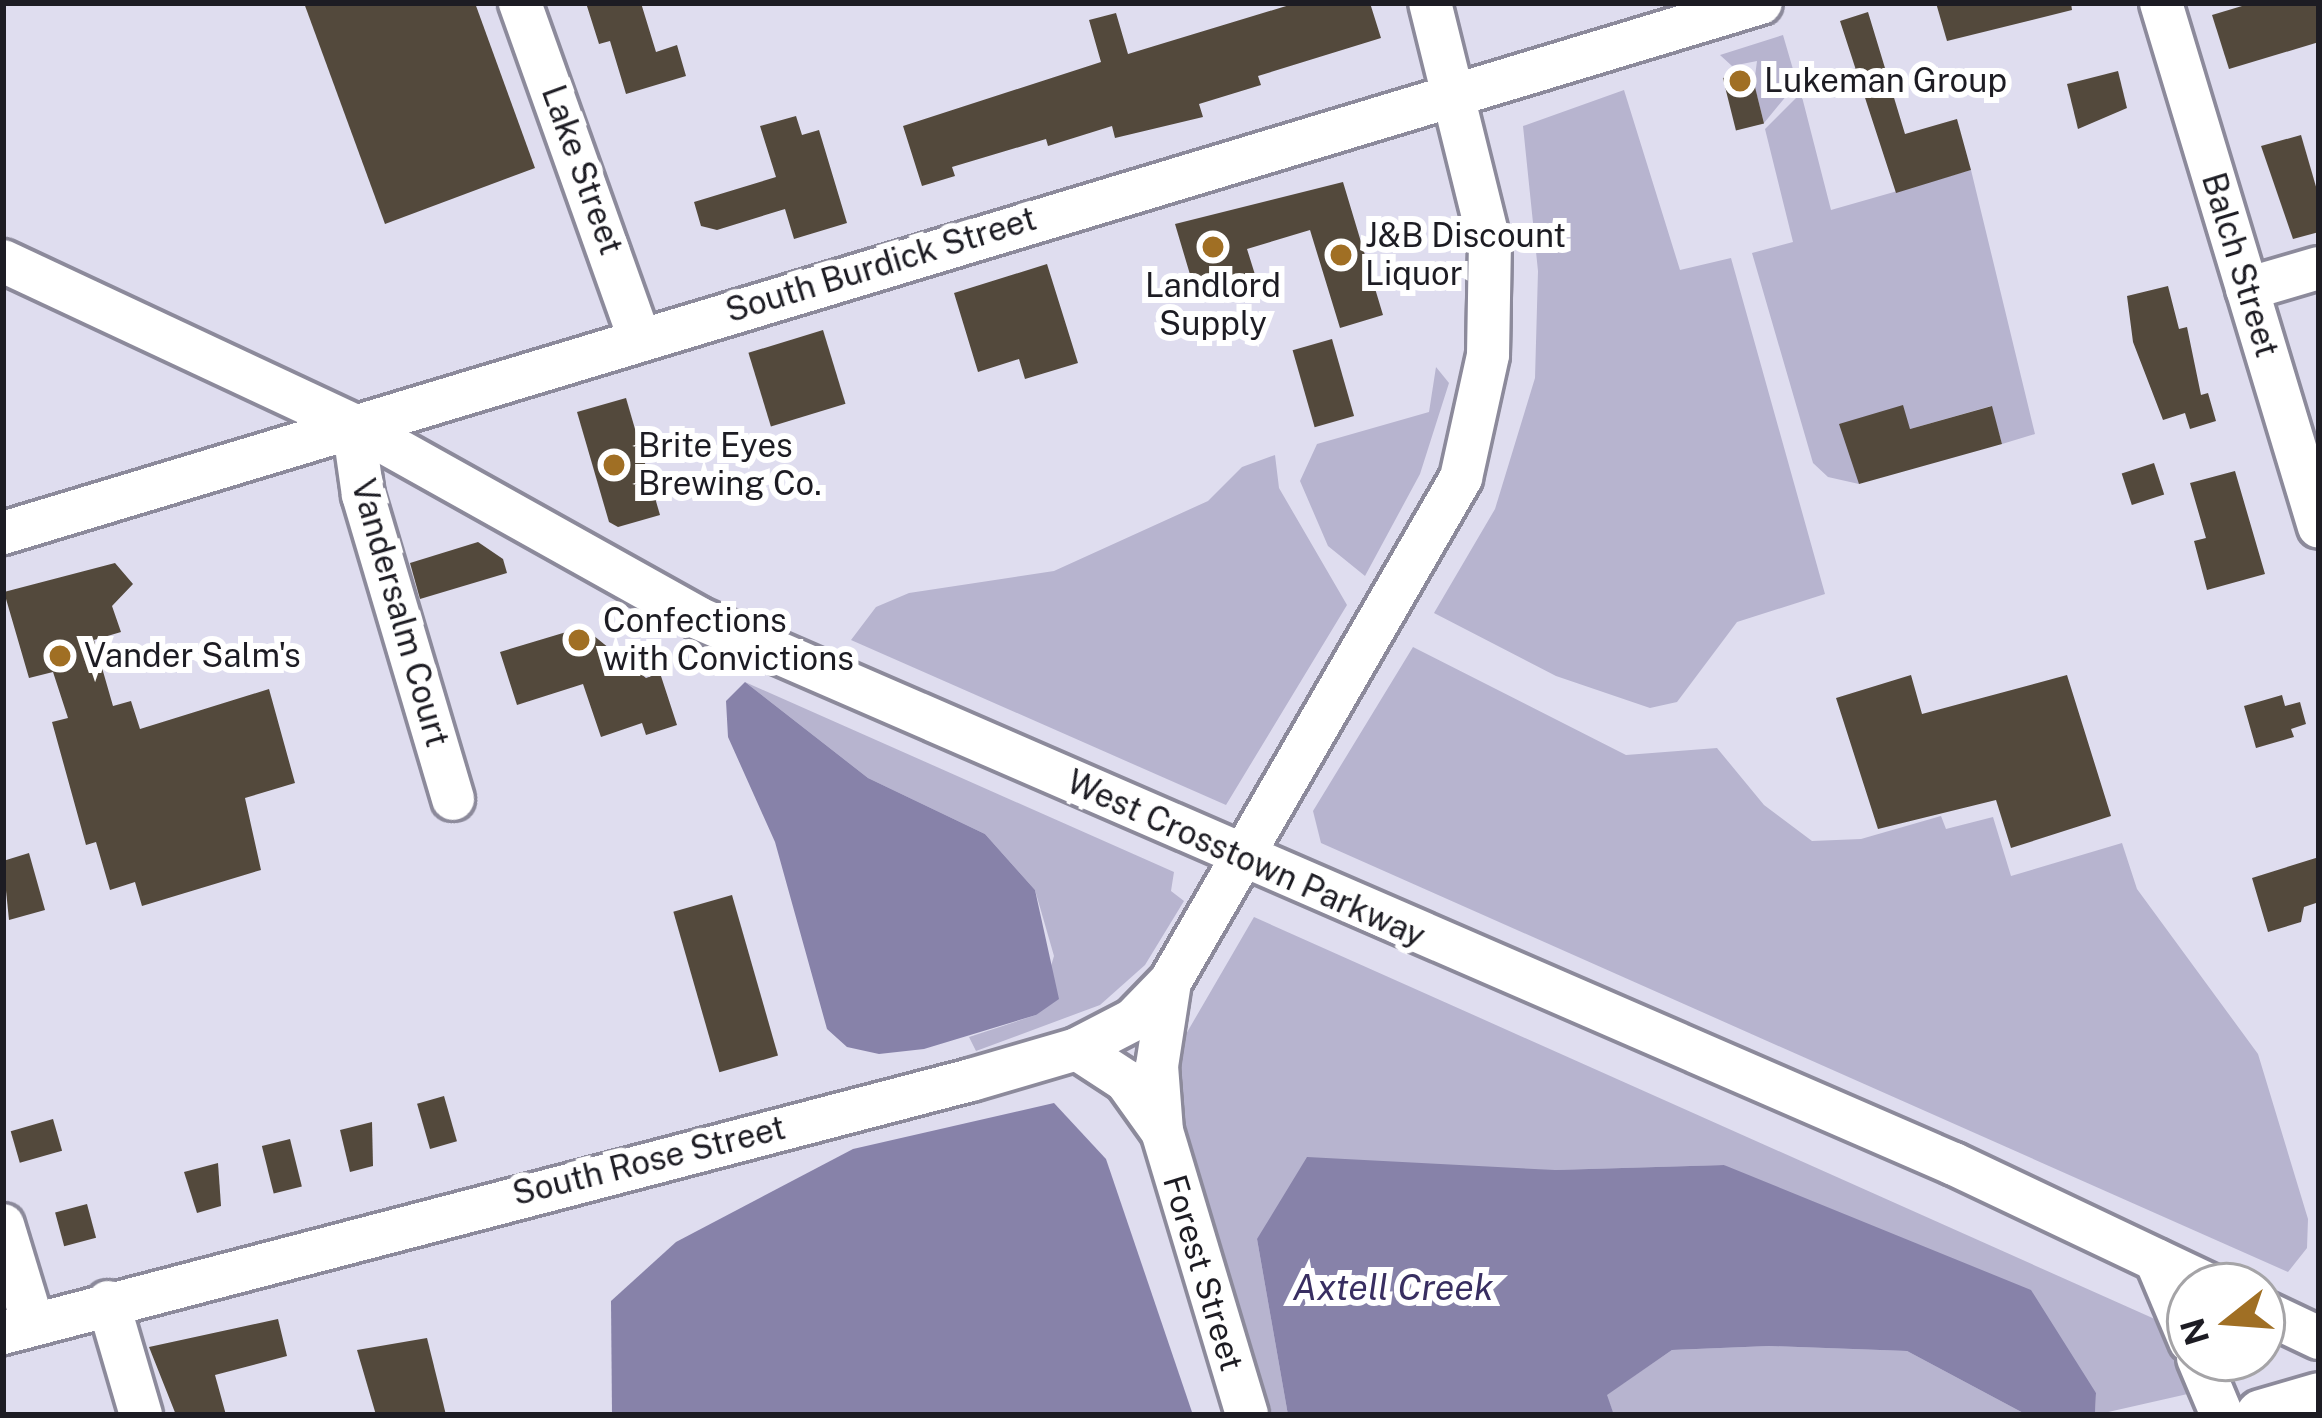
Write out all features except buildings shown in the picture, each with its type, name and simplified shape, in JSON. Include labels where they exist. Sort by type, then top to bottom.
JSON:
[{"type":"main road","points":[[2261,1415],[2319,1398]]},
{"type":"street","name":"Lake Street","points":[[520,3],[639,338]]},
{"type":"street","points":[[1170,982],[1461,478],[1492,295],[1490,245],[1458,94],[1430,3]]},
{"type":"street","name":"South Burdick Street","points":[[3,533],[1761,3]]},
{"type":"street","name":"Balch Street","points":[[2162,3],[2319,527]]},
{"type":"street","name":"West Crosstown Parkway","points":[[3,261],[353,424],[698,618],[1241,858],[1954,1164],[2166,1265]]},
{"type":"street","points":[[2247,289],[2319,268]]},
{"type":"street","name":"Vandersalm Court","points":[[353,424],[363,495],[453,800]]},
{"type":"street","name":"South Rose Street","points":[[18,1329],[1077,1049],[1133,1020],[1170,982]]},
{"type":"street","name":"Forest Street","points":[[1170,982],[1157,1066],[1162,1131],[1247,1415]]},
{"type":"street","name":"Forest Street","points":[[1077,1049],[1126,1082],[1162,1131]]},
{"type":"street","points":[[3,1225],[18,1329]]},
{"type":"street","points":[[2156,1260],[2166,1284]]},
{"type":"street","points":[[108,1302],[141,1415]]},
{"type":"street","points":[[2286,1322],[2319,1338]]},
{"type":"street","points":[[2208,1382],[2222,1415]]},
{"type":"shaded area","points":[[1783,35],[1797,83],[1764,123],[1754,84],[1757,61],[1732,66],[1720,55]]},
{"type":"shaded area","points":[[1624,90],[1680,270],[1731,258],[1825,594],[1737,622],[1677,702],[1650,708],[1556,676],[1434,613],[1495,509],[1535,378],[1538,271],[1523,126]]},
{"type":"shaded area","points":[[1801,93],[1831,210],[1971,170],[2035,434],[2002,444],[1991,406],[1910,429],[1859,484],[1828,477],[1813,463],[1752,253],[1793,242],[1765,129]]},
{"type":"shaded area","points":[[1436,367],[1449,383],[1420,474],[1365,576],[1328,546],[1300,481],[1317,444],[1429,412]]},
{"type":"shaded area","points":[[1275,455],[1279,488],[1347,605],[1226,805],[851,640],[876,607],[909,593],[1054,571],[1208,501],[1242,467]]},
{"type":"shaded area","points":[[1413,647],[1626,755],[1717,748],[1764,805],[1812,841],[1861,839],[1941,816],[1946,829],[1993,817],[2011,876],[2122,843],[2137,889],[2258,1054],[2308,1219],[2307,1248],[2288,1272],[2286,1262],[2265,1262],[1321,843],[1313,811]]},
{"type":"shaded area","points":[[745,682],[1174,872],[1171,891],[1184,901],[1145,965],[1100,1005],[976,1051],[969,1037],[1036,1015],[1054,956],[1035,890],[985,834],[868,778]]},
{"type":"shaded area","points":[[1254,917],[2157,1320],[2166,1330],[2166,1382],[2189,1382],[2192,1393],[2095,1415],[2096,1393],[1724,1165],[1555,1170],[1257,1239],[1288,1415],[1267,1415],[1194,1183],[1166,1051],[1175,1053]]},
{"type":"shaded area","points":[[1769,1346],[1907,1351],[2027,1415],[1614,1415],[1606,1395],[1672,1350]]},
{"type":"water","points":[[745,682],[868,778],[985,834],[1035,890],[1059,999],[1036,1015],[924,1049],[879,1054],[847,1047],[827,1029],[775,842],[728,737],[726,701]]},
{"type":"water","points":[[1054,1103],[1106,1159],[1193,1415],[612,1415],[611,1301],[676,1242],[853,1149]]},
{"type":"water","name":"Axtell Creek","points":[[1307,1157],[1555,1170],[1724,1165],[2031,1290],[2096,1393],[2095,1415],[2027,1415],[1907,1351],[1769,1346],[1672,1350],[1607,1395],[1614,1415],[1288,1415],[1257,1239]]},
{"type":"place","name":"Lukeman Group","points":[[1740,81]]},
{"type":"place","name":"Landlord Supply","points":[[1213,247]]},
{"type":"place","name":"J&B Discount Liquor","points":[[1341,255]]},
{"type":"place","name":"Brite Eyes Brewing Co.","points":[[614,465]]},
{"type":"place","name":"Confections with Convictions","points":[[579,640]]},
{"type":"place","name":"Vander Salm's","points":[[60,656]]}]
